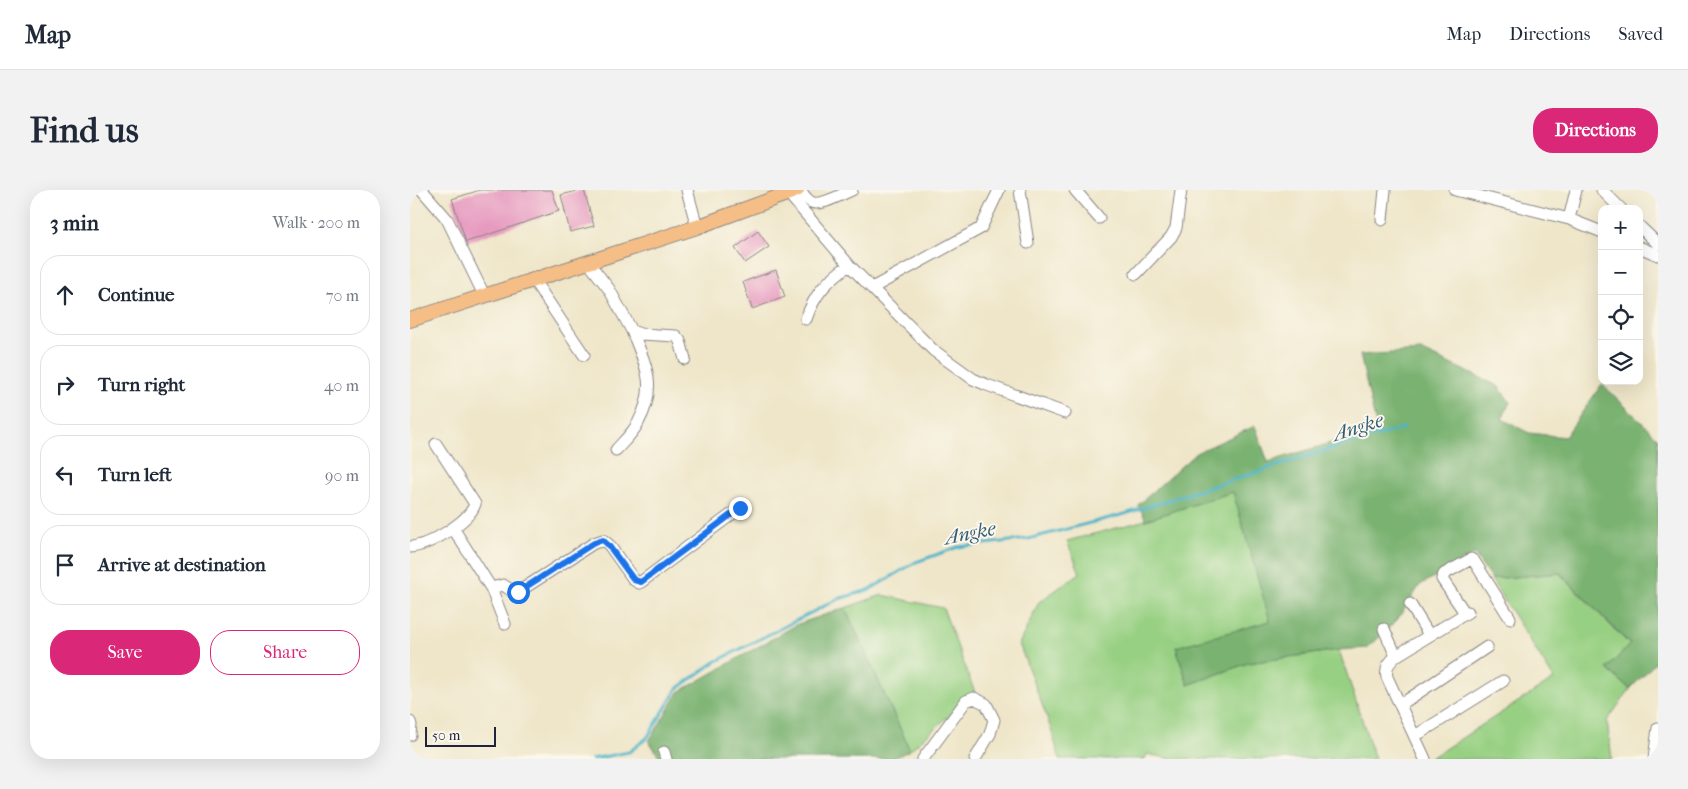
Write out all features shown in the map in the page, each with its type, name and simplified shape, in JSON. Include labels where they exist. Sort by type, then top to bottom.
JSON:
[{"type":"main road","points":[[410,320],[696,227],[787,193]]},
{"type":"street","points":[[422,190],[447,219],[484,295]]},
{"type":"street","points":[[688,190],[696,227]]},
{"type":"street","points":[[787,193],[817,203],[852,190]]},
{"type":"street","points":[[872,288],[981,228],[999,190]]},
{"type":"street","points":[[1020,190],[1028,243]]},
{"type":"street","points":[[1075,190],[1099,218]]},
{"type":"street","points":[[1136,274],[1171,237],[1176,228],[1181,190]]},
{"type":"street","points":[[1382,220],[1385,190]]},
{"type":"street","points":[[1455,190],[1569,219],[1598,230]]},
{"type":"street","points":[[1569,219],[1576,190]]},
{"type":"street","points":[[1602,190],[1617,205]]},
{"type":"street","points":[[787,193],[849,265],[933,350],[973,379],[1065,413]]},
{"type":"street","points":[[1643,230],[1658,244]]},
{"type":"street","points":[[1643,249],[1658,255]]},
{"type":"street","points":[[588,262],[609,289],[632,331],[648,373],[649,397],[638,424],[616,450]]},
{"type":"street","points":[[806,320],[811,305],[820,290],[849,265]]},
{"type":"street","points":[[533,279],[584,355]]},
{"type":"street","points":[[632,331],[640,334],[676,336],[680,341],[684,359]]},
{"type":"street","points":[[410,547],[421,545],[453,528],[470,512],[475,504],[436,444]]},
{"type":"street","points":[[491,588],[503,585],[514,592],[518,592],[594,543],[603,540],[634,580],[641,582],[740,508]]},
{"type":"street","points":[[453,528],[491,588],[505,624]]},
{"type":"street","points":[[1425,759],[1387,677],[1386,669],[1388,664],[1396,656],[1467,613],[1442,579],[1442,576],[1471,559],[1510,618]]},
{"type":"street","points":[[1410,604],[1429,635]]},
{"type":"street","points":[[1384,629],[1396,656]]},
{"type":"street","points":[[1400,705],[1487,647]]},
{"type":"street","points":[[1415,736],[1503,681]]},
{"type":"street","points":[[923,759],[966,701],[974,698],[986,704],[994,720],[990,734],[975,759]]},
{"type":"street","points":[[410,722],[410,735]]},
{"type":"street","points":[[1654,759],[1658,728]]},
{"type":"green space","points":[[1422,351],[1498,386],[1510,402],[1502,419],[1529,433],[1565,437],[1603,385],[1658,438],[1658,660],[1630,689],[1607,669],[1630,644],[1560,573],[1491,579],[1474,554],[1420,585],[1397,620],[1368,648],[1339,650],[1248,663],[1188,685],[1176,647],[1270,621],[1233,492],[1146,520],[1138,505],[1196,453],[1255,426],[1268,462],[1377,429],[1360,355]]},
{"type":"green space","points":[[1233,491],[1271,622],[1176,647],[1188,685],[1248,663],[1339,650],[1375,759],[1172,759],[1147,754],[1145,759],[1060,759],[1048,720],[1019,644],[1039,602],[1080,573],[1067,541],[1146,520]]},
{"type":"green space","points":[[1559,573],[1630,645],[1607,669],[1630,689],[1607,721],[1612,759],[1429,759],[1554,679],[1491,579]]},
{"type":"green space","points":[[882,595],[943,608],[975,693],[910,750],[845,608]]},
{"type":"green space","points":[[845,608],[910,750],[892,759],[661,759],[649,741],[679,692],[798,624]]},
{"type":"building","points":[[480,190],[552,190],[559,211],[466,242],[452,199]]},
{"type":"building","points":[[584,190],[594,226],[570,232],[561,195]]},
{"type":"building","points":[[758,231],[769,247],[745,263],[735,248]]},
{"type":"building","points":[[776,270],[785,297],[752,309],[743,282]]},
{"type":"waterway","name":"Angke","points":[[592,759],[629,752],[647,738],[677,689],[715,662],[838,599],[869,590],[916,562],[958,547],[1028,539],[1125,514],[1339,446],[1404,428]]},
{"type":"route","points":[[518,592],[594,543],[603,540],[634,580],[639,583],[740,508]]}]
